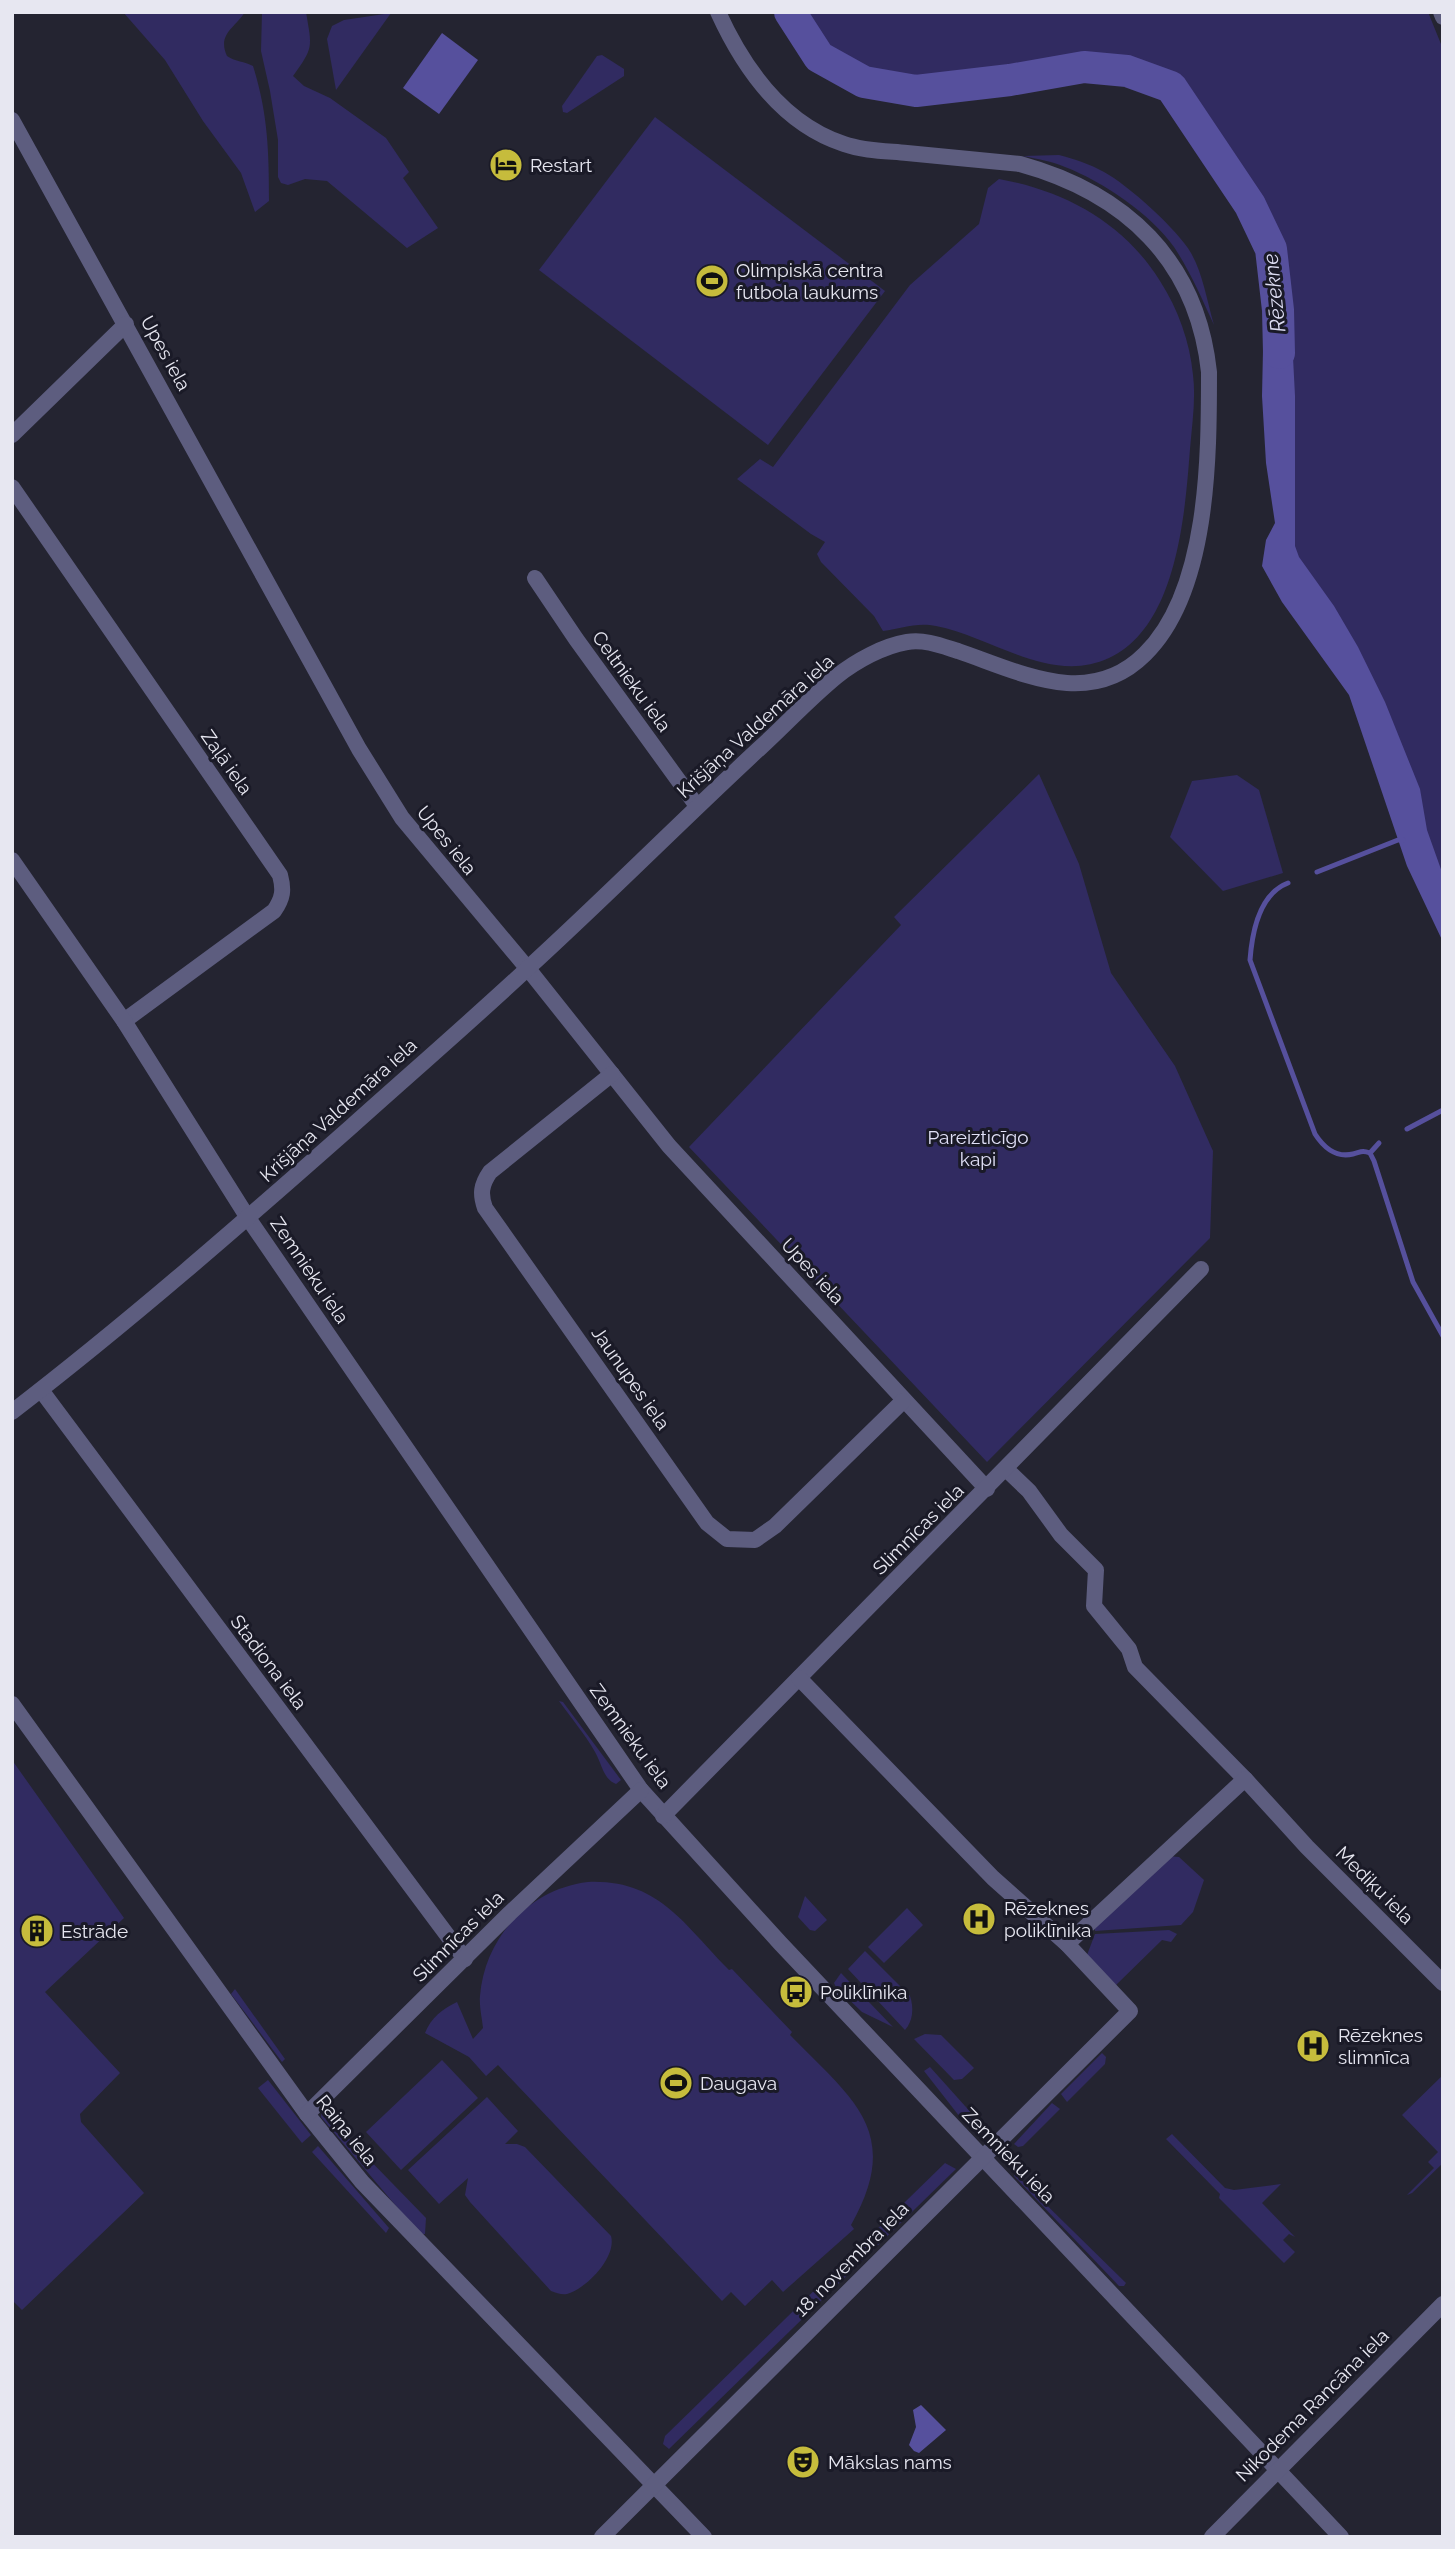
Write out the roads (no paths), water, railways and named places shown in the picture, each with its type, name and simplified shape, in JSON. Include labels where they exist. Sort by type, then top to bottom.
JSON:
[{"type":"street","name":"Krišjāņa Valdemāra iela","points":[[12,1412],[248,1217],[528,969],[838,675],[880,650],[905,642],[933,643],[1049,682],[1088,683],[1116,675],[1142,657],[1163,633],[1171,619],[1192,565],[1201,522],[1209,401],[1206,349],[1192,300],[1161,248],[1127,215],[1064,178],[1020,164],[868,150],[829,139],[808,127],[776,102],[753,73],[718,12]]},
{"type":"street","points":[[1441,12],[1443,17]]},
{"type":"street","name":"Upes iela","points":[[12,120],[359,749],[402,818],[528,969],[669,1146],[987,1489]]},
{"type":"street","points":[[12,435],[126,324]]},
{"type":"street","name":"Zaļā iela","points":[[12,487],[280,875],[283,887],[282,900],[274,911],[124,1021]]},
{"type":"street","name":"Celtnieku iela","points":[[535,578],[697,806]]},
{"type":"street","name":"Zemnieku iela","points":[[12,860],[124,1021],[248,1217],[641,1790],[779,1943],[1341,2537]]},
{"type":"street","name":"Jaunupes iela","points":[[612,1074],[490,1172],[483,1182],[481,1196],[485,1209],[706,1523],[727,1539],[755,1540],[775,1526],[903,1401]]},
{"type":"street","name":"Slimnīcas iela","points":[[663,1816],[1202,1269]]},
{"type":"street","name":"Stadiona iela","points":[[41,1390],[465,1959]]},
{"type":"street","name":"Mediķu iela","points":[[1006,1469],[1030,1491],[1061,1535],[1096,1570],[1094,1606],[1129,1649],[1135,1667],[1245,1779],[1307,1847],[1443,1983]]},
{"type":"street","points":[[799,1678],[993,1878],[1067,1944],[1245,1779]]},
{"type":"street","name":"Raiņa iela","points":[[12,1704],[307,2115],[362,2182],[704,2537]]},
{"type":"street","name":"Slimnīcas iela","points":[[307,2115],[641,1790]]},
{"type":"street","name":"18. novembra iela","points":[[602,2537],[1130,2011],[1067,1944]]},
{"type":"street","name":"Nikodema Rancāna iela","points":[[1212,2537],[1443,2304]]},
{"type":"waterway","name":"Rēzekne","points":[[790,12],[819,57],[864,82],[916,91],[1010,80],[1084,67],[1127,71],[1171,87],[1250,205],[1271,249],[1278,310],[1279,353]]},
{"type":"waterway","points":[[1317,872],[1403,840]]},
{"type":"waterway","points":[[1288,883],[1278,888],[1264,905],[1255,927],[1250,960],[1315,1134],[1326,1148],[1341,1155],[1363,1151],[1370,1153]]},
{"type":"waterway","points":[[1407,1129],[1443,1110]]},
{"type":"waterway","points":[[1370,1153],[1379,1143]]},
{"type":"waterway","points":[[1370,1153],[1413,1282],[1443,1336]]},
{"type":"place","name":"Restart","points":[[506,165]]},
{"type":"place","name":"Olimpiskā centra futbola laukums","points":[[712,281]]},
{"type":"place","name":"Rēzeknes poliklīnika","points":[[979,1919]]},
{"type":"place","name":"Estrāde","points":[[37,1931]]},
{"type":"place","name":"Poliklīnika","points":[[796,1992]]},
{"type":"place","name":"Rēzeknes slimnīca","points":[[1313,2046]]},
{"type":"place","name":"Daugava","points":[[676,2083]]},
{"type":"place","name":"Mākslas nams","points":[[803,2462]]},
{"type":"park label","name":"Pareizticīgo kapi","points":[[978,1148]]}]
